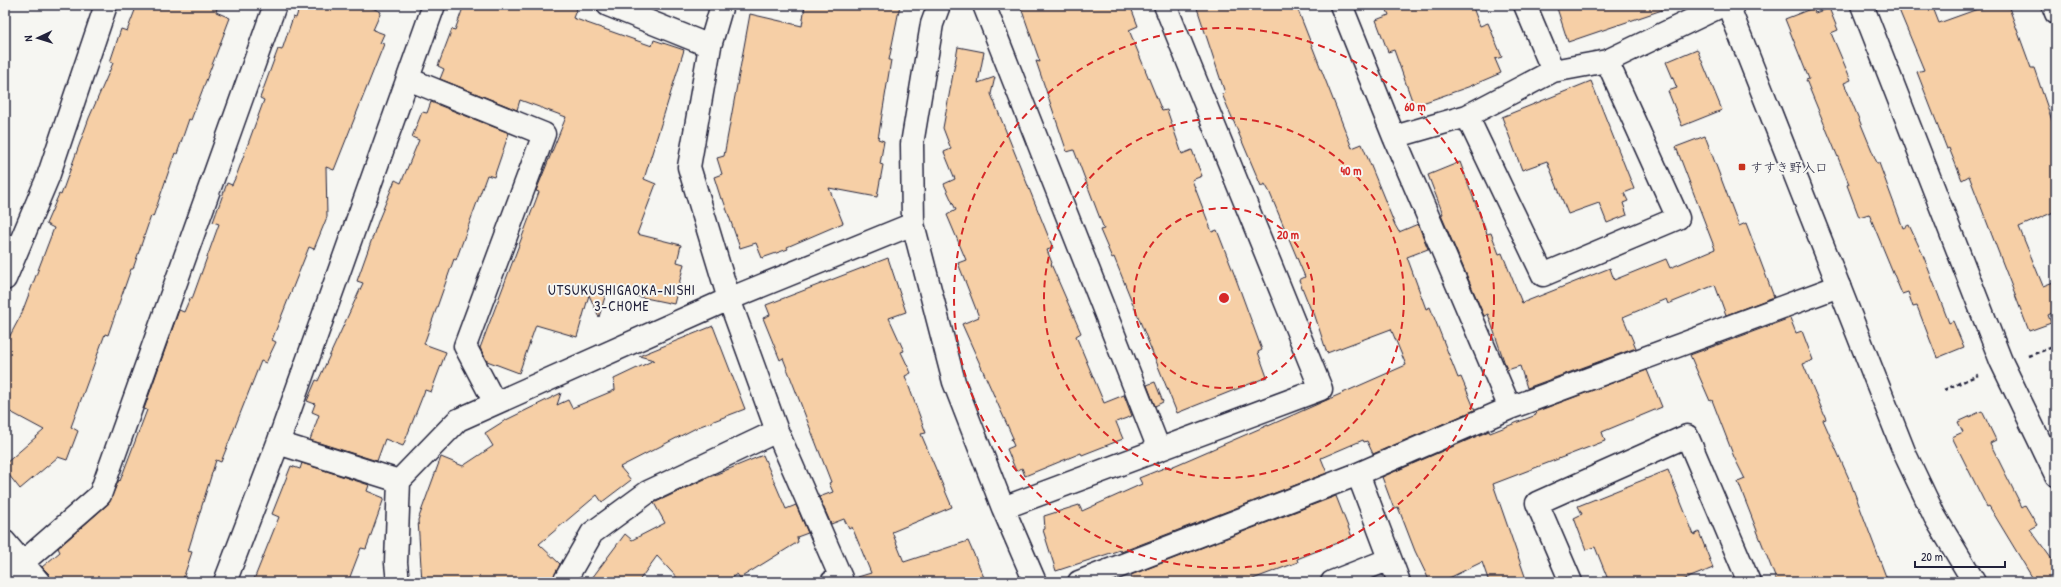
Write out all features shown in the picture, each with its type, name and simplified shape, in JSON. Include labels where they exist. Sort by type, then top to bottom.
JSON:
[{"type":"street","points":[[5,279],[48,177],[106,5]]},
{"type":"street","points":[[5,578],[100,495],[275,5]]},
{"type":"street","points":[[225,582],[278,443],[434,5]]},
{"type":"street","points":[[608,5],[710,46]]},
{"type":"street","points":[[722,5],[710,46],[689,166],[729,299],[777,431],[839,581]]},
{"type":"street","points":[[939,5],[932,24],[912,144],[913,224],[954,382],[1003,508],[1035,582]]},
{"type":"street","points":[[984,5],[1159,449]]},
{"type":"street","points":[[1003,508],[1321,389],[1165,5]]},
{"type":"street","points":[[1341,5],[1394,137],[1510,408]]},
{"type":"street","points":[[1525,5],[1553,71]]},
{"type":"street","points":[[1394,137],[1467,116],[1553,71],[1607,61],[1723,5]]},
{"type":"street","points":[[1728,5],[1905,454],[1935,517],[1974,582]]},
{"type":"street","points":[[1862,5],[2001,361],[2056,475]]},
{"type":"street","points":[[2053,5],[2056,13]]},
{"type":"street","points":[[1467,116],[1543,275],[1678,218],[1607,61]]},
{"type":"street","points":[[408,79],[544,134],[465,346],[495,403]]},
{"type":"street","points":[[398,582],[396,563],[399,481],[458,420],[729,299],[913,224]]},
{"type":"street","points":[[1079,582],[1358,474],[1510,408],[1839,286]]},
{"type":"street","points":[[564,582],[592,533],[648,492],[777,431]]},
{"type":"street","points":[[1571,582],[1537,503],[1687,436],[1749,582]]},
{"type":"street","points":[[278,443],[399,481]]},
{"type":"street","points":[[1358,474],[1399,582]]},
{"type":"street","points":[[5,542],[39,582]]},
{"type":"street","points":[[1332,582],[1390,559]]},
{"type":"path","points":[[1944,390],[1968,379]]},
{"type":"building","points":[[137,5],[218,5],[216,12],[230,18],[191,120],[189,119],[177,154],[175,153],[153,217],[151,216],[108,335],[105,334],[71,427],[78,431],[67,460],[58,457],[20,489],[5,470],[5,464],[44,430],[5,409],[5,345],[21,315],[54,228],[46,224],[59,194],[61,195],[89,118],[113,63],[110,62],[121,29],[127,31]]},
{"type":"building","points":[[300,5],[366,5],[381,12],[373,30],[384,34],[380,43],[384,44],[334,170],[326,167],[327,217],[314,249],[309,247],[272,340],[276,342],[266,363],[261,361],[221,462],[216,460],[188,551],[192,552],[182,582],[51,582],[49,574],[42,567],[60,552],[58,548],[108,504],[119,480],[120,481],[147,410],[144,409],[179,310],[184,312],[190,298],[192,299],[219,224],[213,222],[227,183],[232,185],[237,174],[264,100],[260,98],[278,49],[282,50],[293,17],[296,18]]},
{"type":"building","points":[[464,5],[578,5],[573,18],[652,46],[654,40],[684,50],[644,179],[656,184],[637,234],[681,245],[677,262],[684,264],[674,304],[607,290],[599,317],[589,295],[577,337],[536,325],[519,373],[487,361],[480,348],[539,192],[536,191],[566,117],[520,100],[517,110],[440,79],[444,69],[438,66],[452,29],[455,30]]},
{"type":"building","points":[[805,5],[900,5],[889,60],[891,60],[878,139],[884,141],[880,164],[883,165],[877,197],[829,188],[843,223],[787,247],[788,249],[762,258],[756,243],[740,248],[714,177],[722,174],[717,158],[724,156],[750,14],[802,26]]},
{"type":"building","points":[[1020,5],[1130,5],[1138,26],[1129,30],[1162,111],[1167,110],[1182,154],[1192,150],[1202,176],[1192,180],[1212,232],[1217,230],[1236,279],[1262,350],[1258,352],[1267,377],[1177,413],[1114,257],[1112,258],[1100,230],[1104,229],[1074,150],[1067,152],[1036,61],[1040,62]]},
{"type":"building","points":[[1196,5],[1296,5],[1352,148],[1362,144],[1399,232],[1418,224],[1428,249],[1407,257],[1426,309],[1430,307],[1458,378],[1461,377],[1475,410],[1373,454],[1367,441],[1364,442],[1363,440],[1321,458],[1327,473],[1121,552],[1120,550],[1056,571],[1043,530],[1045,529],[1044,516],[1079,505],[1082,511],[1142,484],[1139,478],[1169,466],[1169,468],[1406,365],[1391,329],[1327,353],[1313,310],[1311,310],[1299,280],[1305,277],[1269,191],[1265,184],[1261,186],[1222,94],[1225,93]]},
{"type":"building","points":[[1385,5],[1472,5],[1480,26],[1488,23],[1502,57],[1495,59],[1501,73],[1468,87],[1414,106],[1394,50],[1388,52],[1376,20],[1389,15]]},
{"type":"building","points":[[1556,5],[1664,5],[1665,9],[1568,42]]},
{"type":"building","points":[[1897,5],[1932,5],[1939,23],[1989,5],[2008,5],[2031,68],[2034,68],[2056,132],[2056,211],[2019,227],[2043,286],[2056,281],[2056,311],[2048,315],[2051,323],[2029,331],[1969,176],[1962,180],[1949,148],[1947,149],[1917,72],[1924,70]]},
{"type":"building","points":[[1813,8],[1815,13],[1829,8],[1838,30],[1831,33],[1851,80],[1844,83],[1877,163],[1879,163],[1903,228],[1909,225],[1923,255],[1949,323],[1953,321],[1964,347],[1937,358],[1917,306],[1913,307],[1908,292],[1902,294],[1869,214],[1859,217],[1847,185],[1849,184],[1806,80],[1809,79],[1785,19]]},
{"type":"building","points":[[958,47],[984,52],[978,83],[995,77],[991,94],[1053,248],[1047,250],[1052,263],[1051,264],[1081,333],[1076,336],[1104,403],[1124,395],[1132,416],[1116,422],[1123,439],[1082,455],[1081,453],[1025,476],[1022,468],[1016,471],[1007,449],[1014,446],[1011,439],[1013,438],[962,324],[979,317],[958,263],[966,260],[947,215],[956,210],[944,184],[955,179],[944,152],[951,149],[943,128]]},
{"type":"building","points":[[1697,49],[1722,110],[1682,126],[1668,91],[1677,88],[1666,62]]},
{"type":"building","points":[[1591,81],[1634,189],[1624,193],[1628,201],[1623,203],[1627,215],[1607,223],[1599,203],[1568,214],[1547,161],[1522,170],[1502,117]]},
{"type":"building","points":[[431,102],[509,133],[494,177],[487,175],[456,260],[454,259],[424,344],[446,352],[431,392],[425,390],[403,446],[385,439],[377,461],[310,440],[319,415],[312,412],[315,404],[307,401],[316,380],[318,381],[363,283],[357,281],[379,219],[395,180],[401,183],[419,140],[412,137],[422,112],[427,113]]},
{"type":"building","points":[[1705,136],[1739,226],[1746,223],[1774,297],[1726,315],[1715,285],[1668,304],[1666,299],[1623,317],[1636,348],[1527,388],[1520,366],[1507,370],[1488,314],[1484,316],[1441,215],[1443,214],[1428,175],[1460,162],[1487,234],[1491,233],[1499,254],[1502,253],[1522,303],[1610,268],[1614,280],[1666,259],[1670,268],[1715,249],[1676,147]]},
{"type":"building","points":[[888,258],[906,312],[889,318],[904,351],[901,352],[911,373],[905,376],[926,433],[921,434],[952,507],[892,532],[904,562],[968,541],[986,582],[858,582],[858,577],[871,573],[852,527],[849,529],[844,519],[831,524],[819,497],[833,492],[829,483],[831,482],[783,358],[780,360],[763,318],[770,315],[766,305]]},
{"type":"building","points":[[1790,318],[1796,333],[1802,331],[1813,360],[1803,364],[1826,419],[1823,420],[1850,481],[1888,582],[1777,582],[1738,482],[1745,479],[1734,457],[1712,400],[1710,401],[1690,355]]},
{"type":"building","points":[[713,326],[745,409],[698,427],[620,467],[631,480],[602,502],[597,495],[539,544],[560,564],[552,582],[422,582],[418,520],[441,457],[463,466],[493,446],[485,433],[504,421],[561,393],[557,405],[568,400],[572,408],[615,390],[614,379],[654,360],[639,356]]},
{"type":"building","points":[[1647,370],[1662,407],[1602,432],[1605,441],[1493,484],[1527,582],[1489,582],[1482,562],[1441,582],[1430,582],[1415,551],[1398,507],[1394,509],[1382,477],[1489,431],[1490,433],[1536,415],[1535,412]]},
{"type":"building","points":[[1155,382],[1163,402],[1155,406],[1147,385]]},
{"type":"building","points":[[1982,411],[1996,440],[1990,443],[2022,507],[2025,505],[2037,525],[2030,529],[2056,565],[2056,582],[2035,582],[1989,506],[1987,507],[1952,437],[1963,432],[1958,422]]},
{"type":"building","points":[[763,455],[786,509],[796,505],[808,533],[797,537],[798,542],[740,578],[737,574],[725,582],[681,582],[657,556],[638,582],[589,582],[625,534],[632,540],[665,523],[654,503],[707,478]]},
{"type":"building","points":[[302,463],[369,485],[367,491],[384,498],[366,549],[361,548],[348,582],[253,582],[279,517],[272,514],[291,466],[300,469]]},
{"type":"building","points":[[1668,470],[1694,535],[1699,532],[1713,568],[1678,582],[1609,582],[1595,547],[1586,550],[1574,518],[1582,514],[1578,506]]},
{"type":"building","points":[[1336,496],[1352,537],[1297,559],[1298,562],[1245,582],[1133,582],[1131,575]]},
{"type":"place","name":"すすき野入口","points":[[1742,167]]},
{"type":"district","name":"UTSUKUSHIGAOKA-NISHI 3-CHOME","points":[[622,298]]}]
